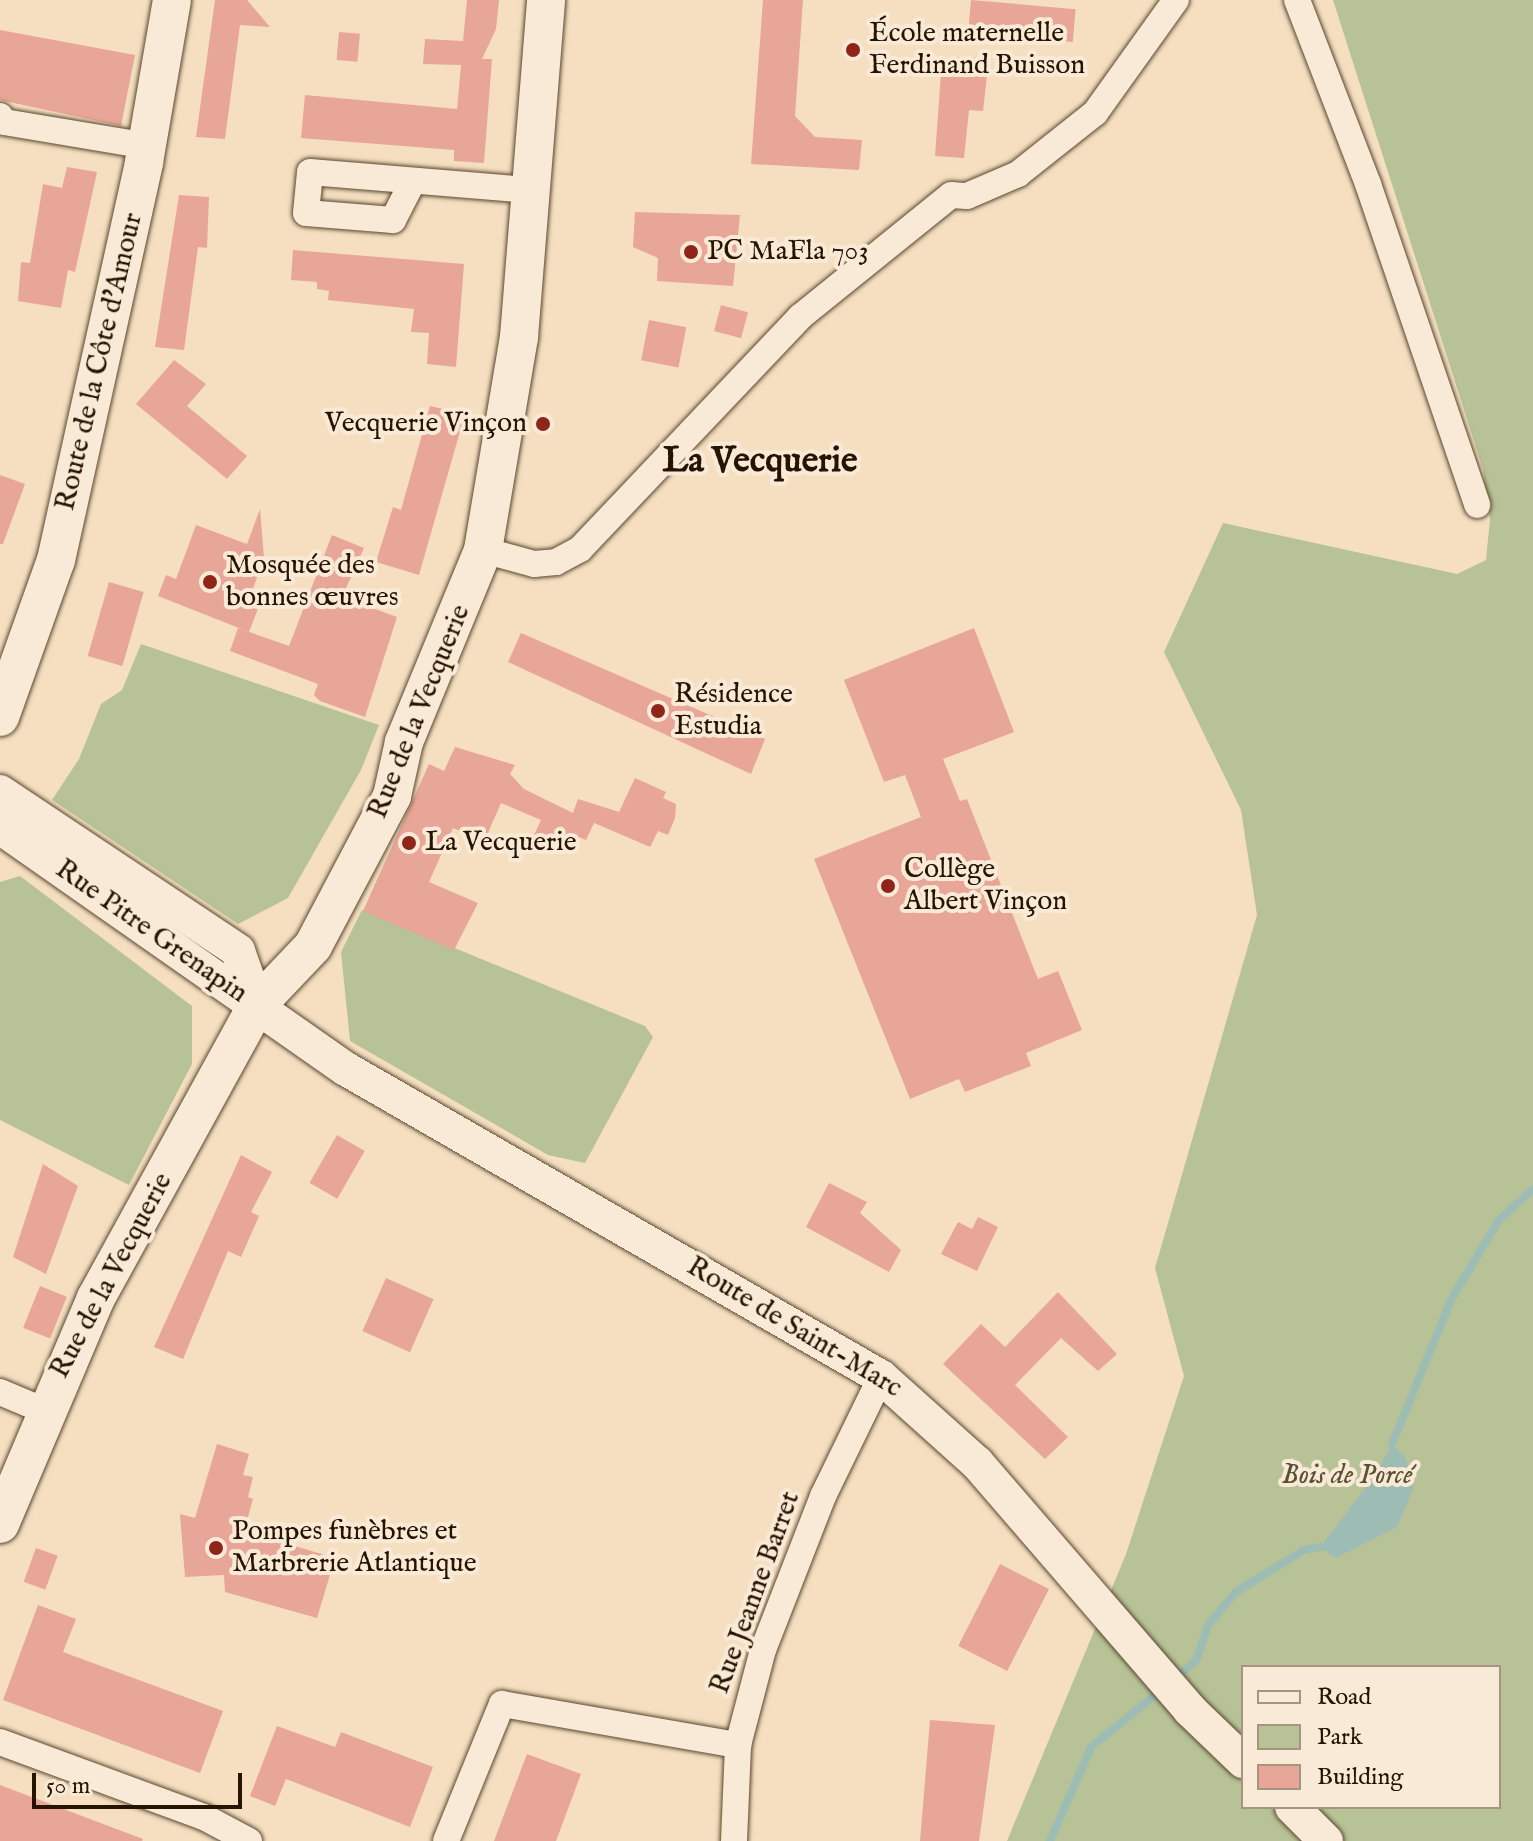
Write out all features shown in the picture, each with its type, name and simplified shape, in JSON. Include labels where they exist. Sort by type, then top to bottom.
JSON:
[{"type":"main road","name":"Route de la Côte d'Amour","points":[[0,717],[56,560],[147,146],[172,0]]},
{"type":"main road","name":"Rue de la Vecquerie","points":[[0,1524],[43,1410],[96,1298],[257,1005],[313,946],[392,796],[404,742],[483,550],[509,411],[546,0]]},
{"type":"street","points":[[483,550],[534,564],[556,562],[580,549],[800,317],[951,195],[967,196],[1018,174],[1095,113],[1176,0]]},
{"type":"street","points":[[1297,0],[1368,184],[1477,505]]},
{"type":"street","points":[[0,116],[4,122],[147,146]]},
{"type":"street","points":[[413,181],[530,190]]},
{"type":"street","name":"Rue Pitre Grenapin","points":[[0,792],[238,951],[257,1005]]},
{"type":"street","name":"Rue Pitre Grenapin","points":[[0,827],[257,1005]]},
{"type":"street","name":"Route de Saint-Marc","points":[[257,1005],[274,1023],[346,1069],[881,1377],[977,1463],[1164,1681],[1241,1759]]},
{"type":"street","name":"Rue Jeanne Barret","points":[[734,1841],[738,1745],[774,1622],[823,1496],[881,1377]]},
{"type":"street","points":[[0,1392],[43,1410]]},
{"type":"street","points":[[446,1841],[502,1704],[738,1745]]},
{"type":"street","points":[[0,1742],[204,1817],[249,1841]]},
{"type":"street","points":[[1294,1809],[1326,1841]]},
{"type":"green space","name":"Bois de Porcé","points":[[1333,0],[1533,0],[1533,1841],[1007,1841],[1126,1554],[1184,1376],[1155,1268],[1257,915],[1241,810],[1164,652],[1223,523],[1457,574],[1486,560],[1490,519],[1483,469]]},
{"type":"green space","points":[[141,644],[379,725],[361,770],[288,898],[238,924],[52,800],[79,759],[101,704],[122,690]]},
{"type":"green space","points":[[20,876],[192,1006],[192,1064],[129,1185],[0,1120],[0,882]]},
{"type":"green space","points":[[362,910],[645,1026],[653,1037],[585,1163],[548,1155],[350,1041],[341,952]]},
{"type":"water","points":[[1392,1444],[1406,1458],[1413,1489],[1397,1527],[1336,1558],[1320,1547],[1374,1477]]},
{"type":"building","points":[[215,0],[247,0],[270,27],[240,25],[225,139],[196,137]]},
{"type":"building","points":[[467,0],[499,0],[496,29],[482,59],[492,59],[484,163],[454,161],[454,150],[301,138],[305,95],[457,109],[461,65],[423,64],[425,39],[463,41]]},
{"type":"building","points":[[763,0],[803,0],[795,116],[815,137],[862,140],[859,170],[751,164]]},
{"type":"building","points":[[971,0],[1076,9],[1073,42],[968,33]]},
{"type":"building","points":[[0,30],[135,55],[121,126],[0,100]]},
{"type":"building","points":[[339,32],[360,34],[357,62],[337,60]]},
{"type":"building","points":[[955,57],[982,58],[980,73],[987,76],[983,111],[969,110],[964,158],[935,156],[941,73],[953,73]]},
{"type":"building","points":[[67,167],[97,172],[75,272],[68,270],[61,308],[18,301],[21,262],[30,263],[43,184],[62,188]]},
{"type":"building","points":[[179,195],[209,197],[207,248],[198,247],[184,350],[155,347]]},
{"type":"building","name":"PC MaFla 703","points":[[635,212],[740,215],[733,286],[657,281],[658,258],[633,247]]},
{"type":"building","points":[[293,250],[464,264],[456,367],[427,364],[429,333],[411,332],[414,309],[328,300],[329,291],[317,289],[317,282],[291,280]]},
{"type":"building","points":[[721,305],[748,312],[741,338],[714,331]]},
{"type":"building","points":[[649,320],[686,327],[678,367],[641,360]]},
{"type":"building","points":[[174,360],[206,384],[187,406],[247,456],[227,479],[136,404]]},
{"type":"building","points":[[430,406],[465,414],[419,575],[376,562],[393,507],[401,510]]},
{"type":"building","points":[[0,475],[25,484],[3,544],[0,544]]},
{"type":"building","points":[[260,509],[264,558],[251,594],[262,598],[249,632],[158,596],[166,575],[176,579],[196,525],[247,544]]},
{"type":"building","points":[[332,535],[364,548],[342,597],[397,617],[365,717],[320,701],[314,695],[318,684],[230,651],[238,628],[289,646]]},
{"type":"building","points":[[109,582],[144,592],[122,666],[88,656]]},
{"type":"building","name":"Collège Albert Vinçon","points":[[974,628],[1014,732],[943,759],[960,801],[967,799],[1038,979],[1058,971],[1082,1030],[1026,1053],[1031,1066],[965,1092],[959,1079],[910,1099],[814,859],[921,817],[905,775],[884,782],[844,680]]},
{"type":"building","name":"Résidence Estudia","points":[[521,633],[765,739],[751,774],[508,662]]},
{"type":"building","points":[[455,747],[515,765],[510,774],[524,789],[573,813],[578,799],[619,812],[635,778],[666,792],[663,798],[676,804],[675,818],[668,835],[658,831],[650,847],[585,819],[594,823],[586,840],[576,836],[569,851],[534,835],[541,820],[501,803],[484,842],[453,828],[429,882],[478,903],[454,950],[363,911],[429,764],[444,771]]},
{"type":"building","points":[[337,1135],[365,1151],[337,1199],[310,1183]]},
{"type":"building","points":[[241,1155],[272,1172],[251,1212],[259,1216],[241,1257],[228,1251],[183,1359],[154,1347]]},
{"type":"building","points":[[43,1164],[78,1186],[46,1274],[13,1257]]},
{"type":"building","points":[[829,1183],[867,1202],[860,1213],[901,1250],[889,1272],[806,1227]]},
{"type":"building","points":[[978,1217],[998,1227],[977,1271],[941,1254],[958,1222],[972,1229]]},
{"type":"building","points":[[386,1278],[434,1299],[410,1352],[362,1331]]},
{"type":"building","points":[[40,1286],[67,1297],[50,1339],[23,1328]]},
{"type":"building","points":[[1058,1292],[1117,1354],[1098,1371],[1061,1338],[1015,1385],[1068,1437],[1045,1459],[943,1364],[981,1324],[1005,1347]]},
{"type":"building","points":[[217,1444],[249,1454],[243,1475],[253,1477],[248,1497],[253,1499],[244,1531],[335,1558],[317,1618],[225,1592],[224,1575],[185,1577],[180,1514],[195,1518]]},
{"type":"building","points":[[36,1548],[58,1556],[45,1590],[24,1582]]},
{"type":"building","points":[[1000,1564],[1049,1589],[1007,1671],[958,1646]]},
{"type":"building","points":[[38,1605],[76,1619],[63,1652],[223,1711],[200,1773],[3,1700]]},
{"type":"building","points":[[930,1720],[995,1725],[979,1841],[920,1841]]},
{"type":"building","points":[[277,1726],[335,1747],[341,1732],[433,1767],[410,1827],[286,1779],[275,1806],[250,1796]]},
{"type":"building","points":[[527,1754],[581,1774],[556,1841],[494,1841]]},
{"type":"building","points":[[0,1785],[143,1839],[0,1841]]},
{"type":"waterway","points":[[1392,1444],[1451,1300],[1499,1220],[1533,1189]]},
{"type":"waterway","points":[[1173,1680],[1196,1661],[1209,1624],[1236,1592],[1304,1550],[1320,1547]]},
{"type":"waterway","points":[[1050,1841],[1091,1747],[1163,1689]]},
{"type":"place","name":"École maternelle Ferdinand Buisson","points":[[853,50]]},
{"type":"place","name":"PC MaFla 703","points":[[691,252]]},
{"type":"place","name":"Vecquerie Vinçon","points":[[543,424]]},
{"type":"place","name":"Mosquée des bonnes œuvres","points":[[210,582]]},
{"type":"place","name":"Résidence Estudia","points":[[658,711]]},
{"type":"place","name":"La Vecquerie","points":[[409,843]]},
{"type":"place","name":"Collège Albert Vinçon","points":[[888,886]]},
{"type":"place","name":"Pompes funèbres et Marbrerie Atlantique","points":[[216,1548]]},
{"type":"district","name":"La Vecquerie","points":[[760,462]]}]
